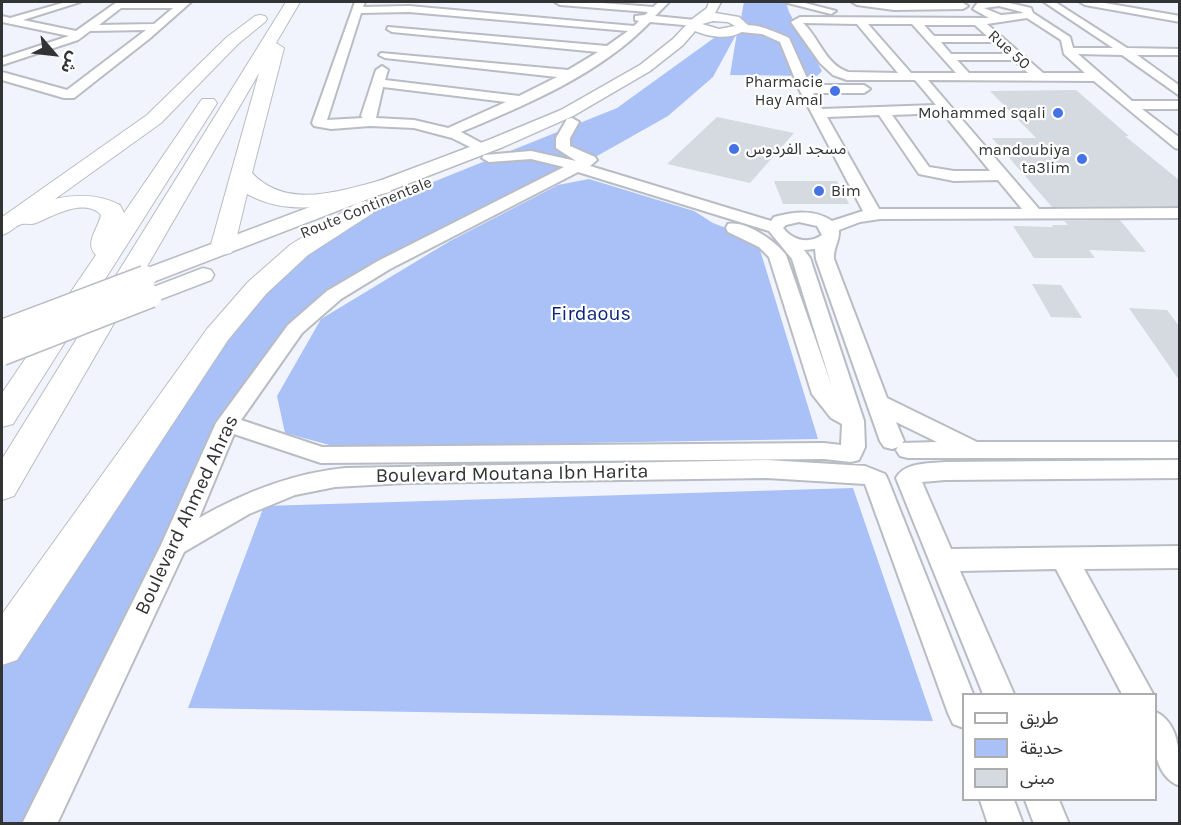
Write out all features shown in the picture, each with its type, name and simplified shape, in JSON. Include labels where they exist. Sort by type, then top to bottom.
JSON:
[{"type":"highway","points":[[222,248],[270,63],[284,29],[278,9]]},
{"type":"highway","points":[[2,228],[48,192],[152,120],[240,34],[278,9]]},
{"type":"highway","points":[[2,416],[108,254],[278,9]]},
{"type":"highway","points":[[2,486],[254,65],[278,9]]},
{"type":"highway","points":[[242,175],[250,188],[259,194],[290,201],[374,198]]},
{"type":"highway","points":[[2,647],[218,335],[258,288],[299,250],[374,198]]},
{"type":"highway","points":[[2,239],[40,212],[58,206],[94,203],[106,206],[113,213],[101,248],[108,254]]},
{"type":"main road","name":"Route Continentale","points":[[2,331],[148,286],[490,150],[609,91],[661,56],[712,10],[715,2]]},
{"type":"main road","points":[[715,17],[739,20],[715,32],[701,30],[697,22],[715,17]]},
{"type":"main road","name":"Route Continentale","points":[[2,354],[148,286],[222,248],[374,198],[490,150],[572,123],[644,80],[715,32]]},
{"type":"street","points":[[4,21],[75,2]]},
{"type":"street","points":[[560,2],[648,12],[697,22]]},
{"type":"street","points":[[789,2],[795,13],[788,21],[785,40],[805,89],[870,209]]},
{"type":"street","points":[[789,2],[876,22]]},
{"type":"street","points":[[857,2],[894,7],[966,4]]},
{"type":"street","points":[[949,2],[982,8],[1004,20],[1028,14]]},
{"type":"street","points":[[1049,2],[1105,37],[1179,92]]},
{"type":"street","points":[[1085,2],[1179,19]]},
{"type":"street","points":[[2,62],[83,32],[120,3],[184,3]]},
{"type":"street","points":[[2,76],[69,94],[184,3]]},
{"type":"street","points":[[739,20],[916,22],[1014,3],[1066,39],[1069,50],[1096,77],[1179,145]]},
{"type":"street","points":[[623,28],[404,5],[358,6],[319,123],[391,68],[603,49],[623,28],[648,12]]},
{"type":"street","points":[[391,68],[404,5]]},
{"type":"street","name":"Rue 50","points":[[982,8],[996,39],[1040,77]]},
{"type":"street","points":[[450,128],[513,99],[603,49],[648,12]]},
{"type":"street","points":[[1007,18],[1026,29]]},
{"type":"street","points":[[739,20],[785,40]]},
{"type":"street","points":[[4,21],[83,32],[156,27]]},
{"type":"street","points":[[788,21],[836,74],[919,82]]},
{"type":"street","points":[[861,22],[945,109],[1034,213]]},
{"type":"street","points":[[916,22],[966,77]]},
{"type":"street","points":[[1105,37],[1128,37]]},
{"type":"street","points":[[932,39],[996,39]]},
{"type":"street","points":[[2,47],[27,53]]},
{"type":"street","points":[[1069,50],[1179,52]]},
{"type":"street","points":[[948,57],[1017,57]]},
{"type":"street","points":[[391,68],[562,73]]},
{"type":"street","points":[[391,68],[513,99]]},
{"type":"street","points":[[391,68],[450,128],[490,150],[584,164],[696,194],[783,229],[814,245],[848,220],[870,209]]},
{"type":"street","points":[[805,89],[966,77],[1096,77]]},
{"type":"street","points":[[1165,81],[1179,81]]},
{"type":"street","points":[[1129,105],[1178,106]]},
{"type":"street","points":[[819,113],[945,109]]},
{"type":"street","points":[[884,112],[924,171],[954,176],[1001,175]]},
{"type":"street","points":[[572,123],[563,138],[563,148],[584,164],[706,206],[783,229],[810,218],[870,209],[1034,213],[1179,213]]},
{"type":"street","name":"Boulevard Ahmed Ahras","points":[[39,824],[174,545],[227,423],[295,329],[334,295],[458,225],[584,164]]},
{"type":"street","points":[[706,206],[709,214],[717,221],[765,243],[777,255],[823,394],[839,413],[853,421]]},
{"type":"street","points":[[810,218],[829,234]]},
{"type":"street","points":[[783,229],[801,258],[853,421],[852,451],[857,469],[871,478],[899,482],[911,476],[956,471],[1179,469]]},
{"type":"street","points":[[829,234],[824,249],[825,259],[877,402],[900,446],[915,462],[911,476],[941,560],[998,693]]},
{"type":"street","points":[[877,402],[930,430],[977,449]]},
{"type":"street","name":"Boulevard Moutana Ibn Harita","points":[[227,423],[321,455],[852,451]]},
{"type":"street","points":[[852,451],[866,439],[900,446],[977,449],[1179,450]]},
{"type":"street","name":"Boulevard Moutana Ibn Harita","points":[[174,545],[257,499],[315,481],[351,477],[405,474],[767,469],[871,478]]},
{"type":"street","points":[[871,478],[962,710]]},
{"type":"street","points":[[941,560],[1064,558],[1178,560]]},
{"type":"street","points":[[1064,558],[1137,693]]},
{"type":"street","points":[[1157,731],[1179,770]]},
{"type":"street","points":[[997,801],[1006,824]]},
{"type":"street","points":[[1042,801],[1052,824]]},
{"type":"green space","points":[[744,2],[786,2],[789,12],[822,71],[817,76],[730,75],[737,33],[713,77],[668,116],[590,160],[334,295],[261,373],[39,823],[2,824],[2,664],[217,335],[356,213],[617,108],[725,30],[739,29]]},
{"type":"green space","name":"Firdaous","points":[[589,179],[694,211],[713,223],[757,240],[818,439],[337,447],[285,433],[277,396],[321,319],[450,241],[558,185]]},
{"type":"green space","points":[[853,488],[933,721],[188,708],[264,506]]},
{"type":"building","name":"mandoubiya ta3lim","points":[[1076,90],[1129,136],[1125,136],[1179,180],[1179,206],[1052,207],[992,138],[1036,138],[990,91]]},
{"type":"building","points":[[717,117],[794,133],[750,183],[667,164]]},
{"type":"building","points":[[774,181],[837,181],[849,204],[783,204]]},
{"type":"building","points":[[1120,220],[1146,252],[1089,250],[1095,258],[1034,258],[1013,226],[1053,227],[1052,225],[1068,225],[1064,221]]},
{"type":"building","points":[[1032,284],[1061,285],[1082,318],[1051,317]]},
{"type":"building","points":[[1129,308],[1167,310],[1179,326],[1179,380]]},
{"type":"place","name":"Pharmacie Hay Amal","points":[[835,91]]},
{"type":"place","name":"Mohammed sqali","points":[[1058,113]]},
{"type":"place","name":"مسجد الفردوس","points":[[734,149]]},
{"type":"place","name":"mandoubiya ta3lim","points":[[1082,159]]},
{"type":"place","name":"Bim","points":[[819,191]]}]
